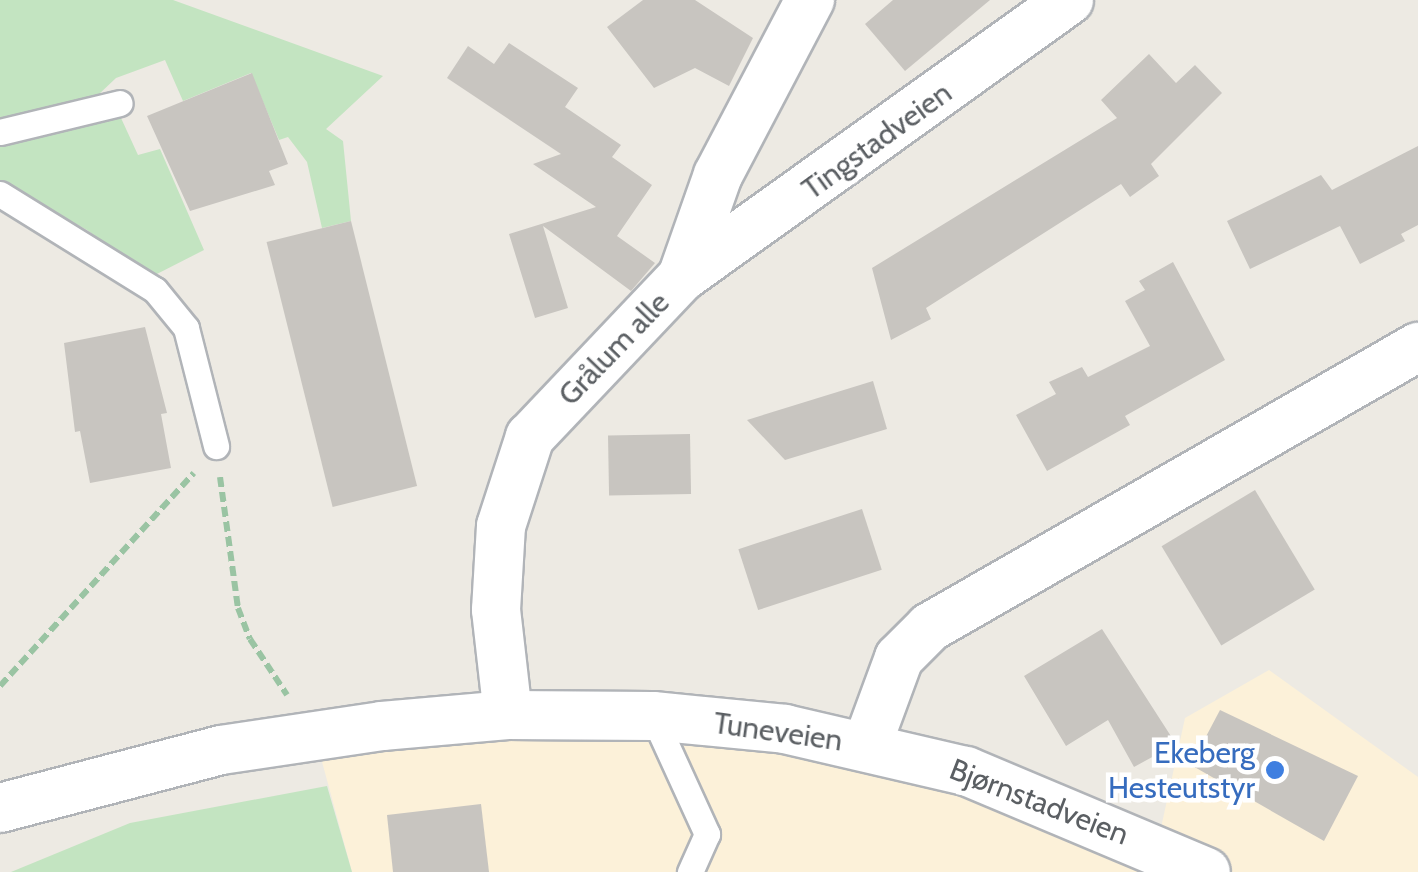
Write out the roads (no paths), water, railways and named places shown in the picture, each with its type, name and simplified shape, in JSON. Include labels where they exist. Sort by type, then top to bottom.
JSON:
[{"type":"street","name":"Grålum alle","points":[[508,716],[496,610],[500,526],[530,437],[682,277],[718,175],[810,0]]},
{"type":"street","name":"Tingstadveien","points":[[682,277],[1069,0]]},
{"type":"street","name":"Tuneveien","points":[[0,808],[221,750],[508,716],[654,716],[868,745],[899,658],[930,628],[1418,347]]},
{"type":"street","name":"Bjørnstadveien","points":[[868,745],[966,771],[1206,872]]},
{"type":"lane","points":[[0,132],[120,102]]},
{"type":"lane","points":[[0,194],[155,290],[186,328],[216,446]]},
{"type":"lane","points":[[654,716],[707,834],[690,872]]},
{"type":"place","name":"Ekeberg Hesteutstyr","points":[[1275,770]]}]
